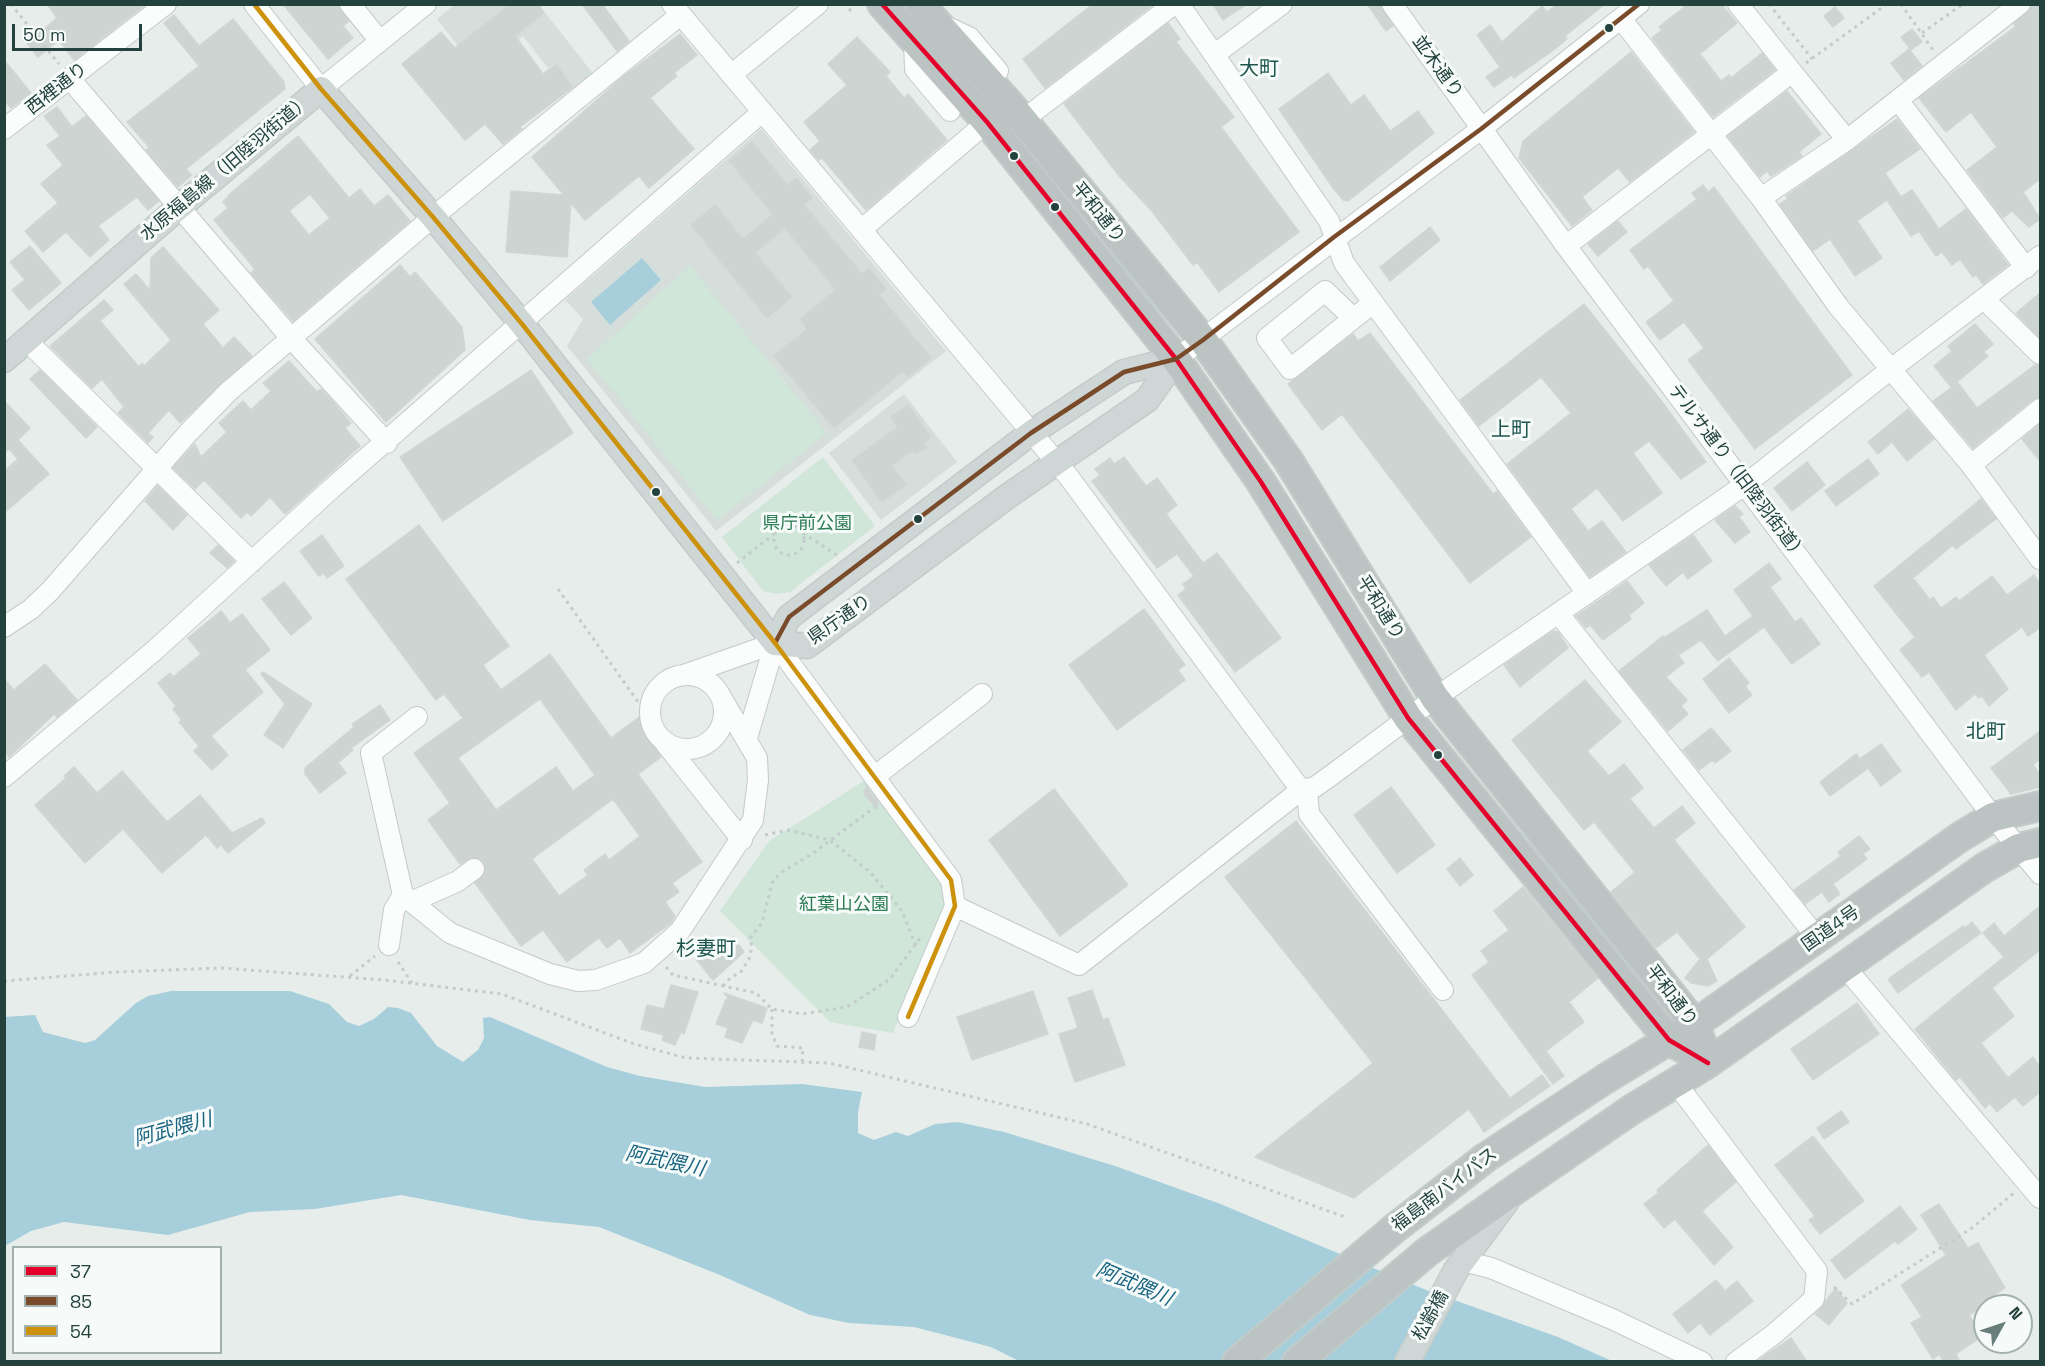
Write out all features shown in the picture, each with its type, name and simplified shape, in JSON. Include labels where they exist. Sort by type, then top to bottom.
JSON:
[{"type":"highway","name":"平和通り","points":[[882,4],[987,122],[1176,359],[1261,482],[1408,718],[1669,1040],[1708,1064]]},
{"type":"highway","name":"平和通り","points":[[928,13],[1023,120],[1203,340],[1288,460],[1435,698],[1695,1024],[1708,1064]]},
{"type":"highway","name":"国道4号","points":[[1669,1040],[1818,939],[1960,837],[1993,817],[2040,806]]},
{"type":"highway","points":[[1297,1362],[1427,1252],[1516,1189],[1631,1110],[1708,1064],[1984,868],[2030,845]]},
{"type":"highway","name":"福島南バイパス","points":[[1237,1362],[1395,1228],[1485,1158],[1669,1040]]},
{"type":"main road","name":"水原福島線（旧陸羽街道）","points":[[4,360],[178,208],[321,89],[433,217],[522,324],[775,643]]},
{"type":"main road","name":"県庁通り","points":[[1176,359],[1147,400],[1057,462],[807,646],[775,643],[789,617],[1031,433],[1124,372],[1176,359]]},
{"type":"main road","name":"松齢橋","points":[[1407,1362],[1460,1265],[1516,1189]]},
{"type":"street","name":"西裡通り","points":[[7,123],[70,79],[166,4]]},
{"type":"street","points":[[254,4],[321,89],[426,4]]},
{"type":"street","points":[[350,4],[380,41]]},
{"type":"street","points":[[731,75],[818,4]]},
{"type":"street","points":[[1023,120],[1174,4]]},
{"type":"street","points":[[1179,4],[1329,221],[1344,263],[1587,593]]},
{"type":"street","points":[[1214,55],[1282,4]]},
{"type":"street","name":"並木通り","points":[[1392,4],[1481,129]]},
{"type":"street","name":"県庁通り","points":[[1176,359],[1334,237],[1481,129],[1622,20],[1639,4]]},
{"type":"street","points":[[1738,4],[1847,140]]},
{"type":"street","points":[[1761,198],[1847,140],[2020,4]]},
{"type":"street","points":[[4,627],[31,609],[50,591],[208,411],[676,10],[1057,462],[1304,789],[1309,814],[1443,990]]},
{"type":"street","points":[[928,13],[969,37],[999,72]]},
{"type":"street","points":[[1622,20],[1761,198],[1838,306],[1971,465],[2039,555]]},
{"type":"street","points":[[914,40],[915,69],[950,111]]},
{"type":"street","points":[[1566,246],[1792,72]]},
{"type":"street","points":[[70,79],[291,338],[387,443]]},
{"type":"street","points":[[956,906],[1079,965],[1304,789],[1333,774],[1435,698],[1746,484],[1891,369],[2033,262],[1898,100]]},
{"type":"street","points":[[4,777],[97,701],[128,664],[195,604],[252,562],[332,489],[762,112]]},
{"type":"street","points":[[861,230],[987,122]]},
{"type":"street","name":"テルサ通り（旧陸羽街道）","points":[[1481,129],[1993,817],[2030,845],[2040,873]]},
{"type":"street","points":[[1984,299],[2040,354]]},
{"type":"street","points":[[1353,318],[1372,303]]},
{"type":"street","points":[[27,341],[252,562]]},
{"type":"street","points":[[1971,465],[2040,409]]},
{"type":"street","points":[[1558,613],[1818,939]]},
{"type":"street","points":[[742,840],[664,741],[651,720],[654,697],[660,687],[681,675],[775,643]]},
{"type":"street","points":[[747,738],[775,643]]},
{"type":"street","points":[[775,643],[951,880],[956,906],[908,1017]]},
{"type":"street","points":[[417,717],[371,753],[407,898],[450,933],[550,974],[578,981],[596,980],[644,963],[680,932],[753,820],[758,780],[757,758],[721,697],[705,679],[681,675]]},
{"type":"street","points":[[874,777],[982,694]]},
{"type":"street","points":[[664,741],[674,747],[687,749],[710,742],[723,722],[721,697]]},
{"type":"street","points":[[389,945],[394,910],[407,898],[458,881],[474,869]]},
{"type":"street","points":[[1845,967],[2040,1198]]},
{"type":"street","points":[[1676,1083],[1817,1271],[1814,1299],[1774,1334],[1736,1362]]},
{"type":"street","points":[[1460,1265],[1491,1268],[1612,1319],[1702,1362]]},
{"type":"path","points":[[11,4],[70,79]]},
{"type":"path","points":[[1769,4],[1812,59]]},
{"type":"path","points":[[1792,72],[1887,4]]},
{"type":"path","points":[[1901,4],[1943,66]]},
{"type":"path","points":[[1922,33],[1963,4]]},
{"type":"path","points":[[849,11],[853,6]]},
{"type":"path","points":[[733,566],[787,525],[801,531],[844,561]]},
{"type":"path","points":[[776,533],[774,542],[778,550],[792,555],[802,546],[801,531]]},
{"type":"path","points":[[558,589],[651,720]]},
{"type":"path","points":[[723,986],[732,976],[740,973],[749,959],[752,947],[750,938],[762,923],[772,883],[787,868],[812,854],[889,797]]},
{"type":"path","points":[[742,840],[788,830],[830,840],[870,872],[902,911],[916,945]]},
{"type":"path","points":[[665,965],[673,975],[756,993],[772,1010],[802,1014],[847,1006],[890,979],[921,936]]},
{"type":"path","points":[[348,978],[389,945],[412,983]]},
{"type":"path","points":[[4,981],[116,972],[221,969],[412,983],[502,994],[634,1044],[686,1058],[829,1063],[1087,1124],[1344,1217]]},
{"type":"path","points":[[772,1010],[772,1034],[777,1046],[803,1048],[802,1062]]},
{"type":"path","points":[[1817,1271],[1852,1304],[1972,1228],[2027,1183]]},
{"type":"shaded area","points":[[454,5],[539,5],[595,76],[577,91],[556,63],[548,68],[523,36],[478,72],[437,19]]},
{"type":"shaded area","points":[[761,129],[946,351],[716,531],[567,346],[583,319],[565,300]]},
{"type":"shaded area","points":[[904,394],[957,462],[881,520],[829,453]]},
{"type":"green space","points":[[690,266],[827,433],[717,520],[587,359]]},
{"type":"green space","name":"県庁前公園","points":[[823,457],[875,526],[790,592],[776,594],[763,591],[722,537]]},
{"type":"green space","name":"紅葉山公園","points":[[867,779],[943,882],[946,906],[893,1033],[830,1022],[720,911],[769,841]]},
{"type":"water","points":[[642,258],[661,280],[610,325],[591,302]]},
{"type":"water","name":"阿武隈川","points":[[171,991],[290,991],[329,1004],[347,1022],[359,1026],[374,1019],[388,1007],[398,1008],[411,1013],[437,1046],[463,1062],[478,1050],[484,1038],[483,1018],[490,1017],[607,1067],[640,1076],[705,1087],[802,1084],[862,1092],[858,1112],[858,1133],[874,1140],[896,1132],[908,1136],[935,1124],[958,1122],[1004,1132],[1115,1166],[1218,1203],[1426,1290],[1558,1337],[1612,1361],[1019,1361],[991,1347],[914,1327],[849,1323],[810,1315],[720,1275],[599,1227],[530,1220],[401,1195],[315,1209],[250,1212],[168,1235],[64,1222],[31,1231],[5,1246],[4,1017],[35,1015],[43,1032],[85,1043],[95,1040],[136,1003],[148,996]]},
{"type":"building","points":[[47,4],[146,4],[74,60],[59,40],[38,57],[27,43],[57,18]]},
{"type":"building","points":[[283,4],[338,4],[349,21],[343,26],[353,38],[328,59]]},
{"type":"building","points":[[510,4],[538,4],[544,13],[515,36],[543,74],[556,64],[573,87],[520,127],[522,129],[503,144],[485,124],[465,140],[402,64],[441,32],[455,48]]},
{"type":"building","points":[[582,4],[602,4],[629,41],[617,51]]},
{"type":"building","points":[[1093,4],[1154,4],[1045,88],[1023,59]]},
{"type":"building","points":[[1213,4],[1247,4],[1223,20]]},
{"type":"building","points":[[1367,4],[1380,4],[1393,26],[1386,31]]},
{"type":"building","points":[[1558,4],[1605,4],[1565,36],[1567,39],[1555,49],[1514,78],[1512,75],[1494,87],[1486,77],[1500,67],[1477,35],[1490,25],[1502,42],[1542,6],[1547,12]]},
{"type":"building","points":[[1688,4],[1721,4],[1737,23],[1700,54],[1721,81],[1729,75],[1731,78],[1762,53],[1775,70],[1713,117],[1652,38],[1662,30],[1659,27]]},
{"type":"building","points":[[2034,4],[2040,4],[2040,179],[2023,192],[2040,219],[2029,227],[2012,211],[2003,218],[1967,170],[1997,147],[1971,112],[1946,132],[1919,98],[2015,27],[2014,24]]},
{"type":"building","points":[[1835,7],[1844,18],[1833,27],[1824,16]]},
{"type":"building","points":[[174,15],[199,46],[233,19],[284,82],[285,89],[186,169],[192,175],[178,187],[146,150],[149,147],[127,122],[199,66],[164,23]]},
{"type":"building","points":[[1168,23],[1180,39],[1176,42],[1234,117],[1221,127],[1299,232],[1219,292],[1197,262],[1193,265],[1151,210],[1120,177],[1064,104]]},
{"type":"building","points":[[1912,29],[1922,42],[1911,50],[1901,37]]},
{"type":"building","points":[[680,34],[697,55],[674,73],[677,76],[650,98],[694,149],[649,188],[639,176],[585,220],[571,203],[567,257],[506,252],[511,191],[564,195],[532,157],[624,76]]},
{"type":"building","points":[[857,37],[890,72],[886,76],[904,98],[908,94],[947,140],[866,210],[822,158],[819,160],[810,150],[820,141],[804,122],[847,85],[828,64]]},
{"type":"building","points":[[1909,49],[1922,66],[1904,80],[1891,63]]},
{"type":"building","points":[[1631,52],[1694,132],[1630,182],[1618,168],[1582,197],[1592,210],[1572,226],[1519,158],[1523,141]]},
{"type":"building","points":[[4,60],[31,93],[11,108],[4,100]]},
{"type":"building","points":[[1328,73],[1351,105],[1364,95],[1390,131],[1418,111],[1434,133],[1348,201],[1343,200],[1333,188],[1279,109]]},
{"type":"building","points":[[1787,91],[1821,134],[1799,152],[1802,156],[1771,176],[1767,171],[1760,177],[1728,136]]},
{"type":"building","points":[[57,107],[72,127],[86,116],[159,201],[148,210],[137,197],[98,226],[109,240],[90,257],[66,232],[43,252],[25,231],[58,203],[41,184],[63,165],[47,145],[60,136],[44,116]]},
{"type":"building","points":[[1897,119],[1920,149],[1885,173],[1901,197],[1912,190],[1939,229],[1966,209],[2008,265],[1983,284],[1976,275],[1973,277],[1960,259],[1952,265],[1942,252],[1936,256],[1919,231],[1911,236],[1887,200],[1857,221],[1882,258],[1855,276],[1830,239],[1813,251],[1780,204],[1788,199],[1786,196]]},
{"type":"building","points":[[298,136],[349,198],[360,189],[374,206],[388,195],[410,221],[293,321],[251,273],[255,269],[214,220],[228,208],[223,202]],"holes":[[[310,194],[330,218],[309,235],[289,211]]]},
{"type":"building","points":[[752,142],[787,185],[796,178],[812,198],[804,205],[862,274],[869,268],[886,289],[879,295],[931,358],[908,377],[903,371],[834,428],[774,356],[807,329],[800,319],[836,290],[785,228],[755,253],[792,297],[767,318],[691,225],[715,205],[743,239],[773,214],[729,161]]},
{"type":"building","points":[[1703,185],[1708,192],[1714,187],[1852,375],[1755,449],[1688,360],[1704,348],[1684,322],[1660,340],[1646,322],[1674,301],[1648,266],[1644,269],[1630,250],[1697,199],[1692,193]]},
{"type":"building","points":[[1618,221],[1627,232],[1598,256],[1588,244]]},
{"type":"building","points":[[1430,227],[1440,240],[1390,281],[1380,267]]},
{"type":"building","points":[[30,246],[61,283],[29,310],[12,290],[25,280],[10,262]]},
{"type":"building","points":[[163,247],[219,310],[203,324],[223,348],[234,337],[252,356],[180,423],[169,410],[148,433],[153,437],[148,443],[118,413],[124,407],[102,379],[92,388],[50,346],[104,300],[113,310],[100,321],[139,367],[142,363],[144,366],[171,340],[124,284],[136,274],[150,290],[151,258]]},
{"type":"building","points":[[400,265],[410,277],[415,272],[462,327],[465,350],[386,422],[315,339]]},
{"type":"building","points":[[2040,293],[2040,338],[2016,313]]},
{"type":"building","points":[[1584,304],[1663,403],[1706,462],[1681,479],[1649,441],[1633,453],[1662,493],[1623,521],[1597,488],[1571,509],[1588,531],[1602,521],[1626,552],[1590,577],[1507,464],[1571,413],[1541,377],[1479,426],[1460,400]]},
{"type":"building","points":[[1975,324],[1993,344],[1984,352],[1988,356],[1951,387],[1934,366],[1952,351],[1948,346]]},
{"type":"building","points":[[1370,333],[1493,494],[1497,491],[1531,537],[1470,583],[1342,414],[1322,430],[1288,384],[1353,334],[1358,341]]},
{"type":"building","points":[[289,361],[317,392],[321,389],[328,396],[351,423],[345,428],[360,446],[285,514],[270,497],[251,516],[247,512],[241,518],[204,480],[195,489],[173,468],[195,444],[201,457],[227,432],[219,423],[243,401],[251,410],[271,391],[263,383]]},
{"type":"building","points":[[2035,365],[2040,366],[2040,397],[2032,400],[1973,448],[1933,401],[1958,383],[1977,408]]},
{"type":"building","points":[[40,370],[97,427],[86,438],[30,379]]},
{"type":"building","points":[[531,370],[573,433],[443,521],[400,457]]},
{"type":"building","points":[[4,401],[30,428],[18,440],[49,474],[4,513],[4,471],[18,459],[9,449],[4,453]]},
{"type":"building","points":[[908,405],[931,437],[924,443],[927,447],[916,454],[913,450],[892,466],[906,485],[882,502],[852,460],[898,427],[891,417]]},
{"type":"building","points":[[1908,409],[1934,439],[1907,461],[1892,442],[1878,454],[1868,442]]},
{"type":"building","points":[[2040,424],[2040,461],[2022,439]]},
{"type":"building","points":[[1124,457],[1146,486],[1157,478],[1177,505],[1166,514],[1203,563],[1217,553],[1281,638],[1235,672],[1178,595],[1186,589],[1183,584],[1194,576],[1177,554],[1157,568],[1092,481],[1100,475],[1095,469],[1110,458],[1114,464]]},
{"type":"building","points":[[1868,459],[1879,474],[1836,506],[1825,491]]},
{"type":"building","points":[[1807,462],[1825,485],[1792,511],[1774,488]]},
{"type":"building","points":[[158,486],[187,515],[173,530],[145,501]]},
{"type":"building","points":[[1981,499],[1996,519],[1956,549],[1953,545],[1913,578],[1930,600],[1933,597],[1941,608],[1956,597],[1959,601],[1992,576],[2007,595],[2034,575],[2040,584],[2040,628],[2028,636],[2022,627],[1984,655],[2008,689],[1989,706],[1982,696],[1979,698],[1975,694],[1956,710],[1929,672],[1922,677],[1900,650],[1915,637],[1874,586]]},
{"type":"building","points":[[1735,506],[1743,514],[1739,517],[1750,532],[1735,543],[1715,520]]},
{"type":"building","points":[[419,525],[509,646],[483,665],[501,690],[550,654],[611,738],[642,715],[656,735],[653,745],[661,757],[638,774],[702,862],[672,883],[679,892],[665,902],[675,916],[671,923],[630,953],[620,938],[607,948],[599,938],[567,962],[543,930],[521,946],[475,883],[485,873],[483,861],[472,857],[460,864],[428,820],[450,803],[414,753],[463,718],[444,694],[436,700],[346,579]],"holes":[[[540,699],[595,775],[573,791],[556,767],[496,810],[458,758]],[[613,799],[640,836],[609,860],[605,854],[584,870],[588,875],[559,896],[532,859]]]},
{"type":"building","points":[[322,535],[344,566],[327,578],[324,573],[319,576],[300,551]]},
{"type":"building","points":[[1693,535],[1712,561],[1688,579],[1683,572],[1666,586],[1649,565]]},
{"type":"building","points":[[218,545],[234,561],[227,568],[210,553]]},
{"type":"building","points":[[1769,563],[1781,579],[1770,587],[1795,622],[1801,618],[1820,644],[1792,664],[1764,627],[1718,661],[1701,640],[1678,655],[1684,663],[1666,677],[1687,700],[1681,706],[1688,714],[1668,731],[1619,671],[1663,636],[1664,638],[1707,610],[1725,636],[1753,616],[1734,590]]},
{"type":"building","points":[[1627,581],[1644,603],[1629,615],[1631,619],[1603,640],[1590,625],[1586,628],[1576,616]]},
{"type":"building","points":[[284,582],[312,618],[291,635],[262,599]]},
{"type":"building","points":[[1144,609],[1185,665],[1178,670],[1185,680],[1117,730],[1069,665]]},
{"type":"building","points":[[221,611],[230,623],[242,614],[270,650],[245,670],[263,692],[211,736],[228,755],[212,770],[194,751],[199,746],[179,722],[182,720],[173,709],[176,706],[158,683],[170,673],[173,677],[201,654],[188,638]]},
{"type":"building","points":[[1553,631],[1558,632],[1568,648],[1520,687],[1504,665]]},
{"type":"building","points":[[1729,658],[1749,683],[1745,686],[1752,695],[1729,713],[1703,679]]},
{"type":"building","points":[[45,664],[77,700],[57,717],[54,714],[9,757],[4,750],[4,679],[14,690]]},
{"type":"building","points":[[263,672],[312,704],[283,748],[264,735],[285,704],[261,674]]},
{"type":"building","points":[[1585,680],[1621,722],[1587,751],[1609,776],[1624,764],[1643,788],[1630,799],[1654,828],[1682,806],[1695,823],[1674,840],[1745,927],[1707,959],[1717,981],[1708,986],[1691,983],[1685,978],[1700,959],[1677,932],[1656,948],[1611,892],[1635,872],[1594,822],[1584,830],[1512,740]]},
{"type":"building","points":[[380,705],[390,720],[351,748],[353,750],[338,763],[346,773],[320,793],[305,774],[305,768],[354,727],[352,724]]},
{"type":"building","points":[[1711,728],[1731,751],[1715,763],[1713,760],[1699,770],[1683,750]]},
{"type":"building","points":[[2040,731],[2040,759],[2033,765],[2040,775],[2040,787],[2011,794],[1991,768]]},
{"type":"building","points":[[1881,744],[1901,771],[1881,786],[1861,758]]},
{"type":"building","points":[[1856,754],[1867,769],[1830,796],[1820,782]]},
{"type":"building","points":[[74,767],[97,793],[122,771],[167,822],[200,795],[232,833],[262,818],[265,823],[228,853],[221,845],[217,848],[206,835],[162,873],[123,829],[85,863],[35,805],[66,778],[64,776]]},
{"type":"building","points":[[866,786],[878,802],[877,808],[864,795]]},
{"type":"building","points":[[1391,787],[1435,845],[1397,873],[1354,815]]},
{"type":"building","points":[[1054,789],[1128,885],[1060,936],[989,840]]},
{"type":"building","points":[[1296,821],[1510,1098],[1542,1075],[1550,1086],[1484,1132],[1469,1109],[1354,1198],[1255,1157],[1373,1063],[1225,877]]},
{"type":"building","points":[[1859,836],[1870,849],[1863,854],[1867,859],[1833,884],[1840,894],[1829,902],[1822,892],[1805,904],[1794,890],[1841,856],[1838,852]]},
{"type":"building","points":[[1460,858],[1473,875],[1460,886],[1447,869]]},
{"type":"building","points":[[1523,887],[1598,978],[1569,1002],[1584,1022],[1546,1051],[1564,1076],[1553,1084],[1472,975],[1489,962],[1481,951],[1509,930],[1494,911]]},
{"type":"building","points":[[2040,906],[2040,950],[1992,988],[2014,1016],[1981,1043],[2008,1078],[2033,1057],[2040,1067],[2040,1092],[2023,1106],[2015,1097],[1997,1112],[1990,1103],[1985,1108],[1960,1077],[1956,1080],[1915,1029],[2004,957],[1983,933],[1994,923],[2004,936]]},
{"type":"building","points":[[1972,922],[1981,933],[1898,993],[1888,979]]},
{"type":"building","points":[[733,937],[744,952],[713,980],[696,959],[709,948],[712,952]]},
{"type":"building","points":[[671,985],[698,992],[684,1034],[681,1032],[675,1045],[662,1040],[664,1035],[641,1029],[647,1005],[664,1009]]},
{"type":"building","points":[[1092,990],[1103,1020],[1108,1018],[1125,1065],[1075,1082],[1059,1034],[1078,1028],[1068,998]]},
{"type":"building","points":[[1033,991],[1048,1034],[972,1060],[957,1017]]},
{"type":"building","points":[[724,993],[767,1008],[762,1023],[753,1020],[742,1043],[725,1037],[728,1028],[716,1024],[726,999],[730,1000]]},
{"type":"building","points":[[1857,1003],[1879,1034],[1813,1080],[1791,1049]]},
{"type":"building","points":[[862,1032],[876,1035],[874,1050],[859,1047]]},
{"type":"building","points":[[1841,1111],[1849,1122],[1824,1139],[1817,1128]]},
{"type":"building","points":[[1813,1136],[1864,1201],[1820,1234],[1809,1220],[1815,1216],[1775,1165]]},
{"type":"building","points":[[1708,1145],[1736,1182],[1702,1211],[1733,1247],[1714,1265],[1675,1219],[1664,1228],[1644,1204]]},
{"type":"building","points":[[1939,1204],[1968,1248],[1978,1243],[2005,1288],[1995,1294],[1973,1294],[1973,1313],[1969,1315],[1973,1321],[1973,1343],[1956,1354],[1960,1362],[1943,1362],[1940,1354],[1933,1359],[1911,1323],[1922,1317],[1901,1285],[1946,1255],[1921,1215]]},
{"type":"building","points":[[1900,1206],[1917,1229],[1898,1244],[1895,1241],[1845,1279],[1831,1260]]},
{"type":"building","points":[[1716,1280],[1725,1291],[1737,1281],[1753,1301],[1710,1335],[1700,1323],[1688,1333],[1673,1314]]},
{"type":"building","points":[[1836,1288],[1847,1303],[1829,1325],[1815,1314]]},
{"type":"building","points":[[1791,1338],[1807,1362],[1757,1362],[1767,1354]]},
{"type":"transit line","name":"54","points":[[254,4],[321,89],[433,217],[522,324],[775,643],[951,880],[955,906],[908,1017]]},
{"type":"transit line","name":"37","points":[[882,4],[987,122],[1176,359],[1261,482],[1408,718],[1669,1040],[1708,1063]]},
{"type":"transit line","name":"85","points":[[775,643],[789,617],[1031,433],[1124,372],[1176,359],[1203,340],[1334,237],[1481,129],[1639,4]]},
{"type":"district","name":"大町","points":[[1259,70]]},
{"type":"district","name":"上町","points":[[1511,431]]},
{"type":"district","name":"北町","points":[[1986,733]]},
{"type":"district","name":"杉妻町","points":[[706,950]]}]
